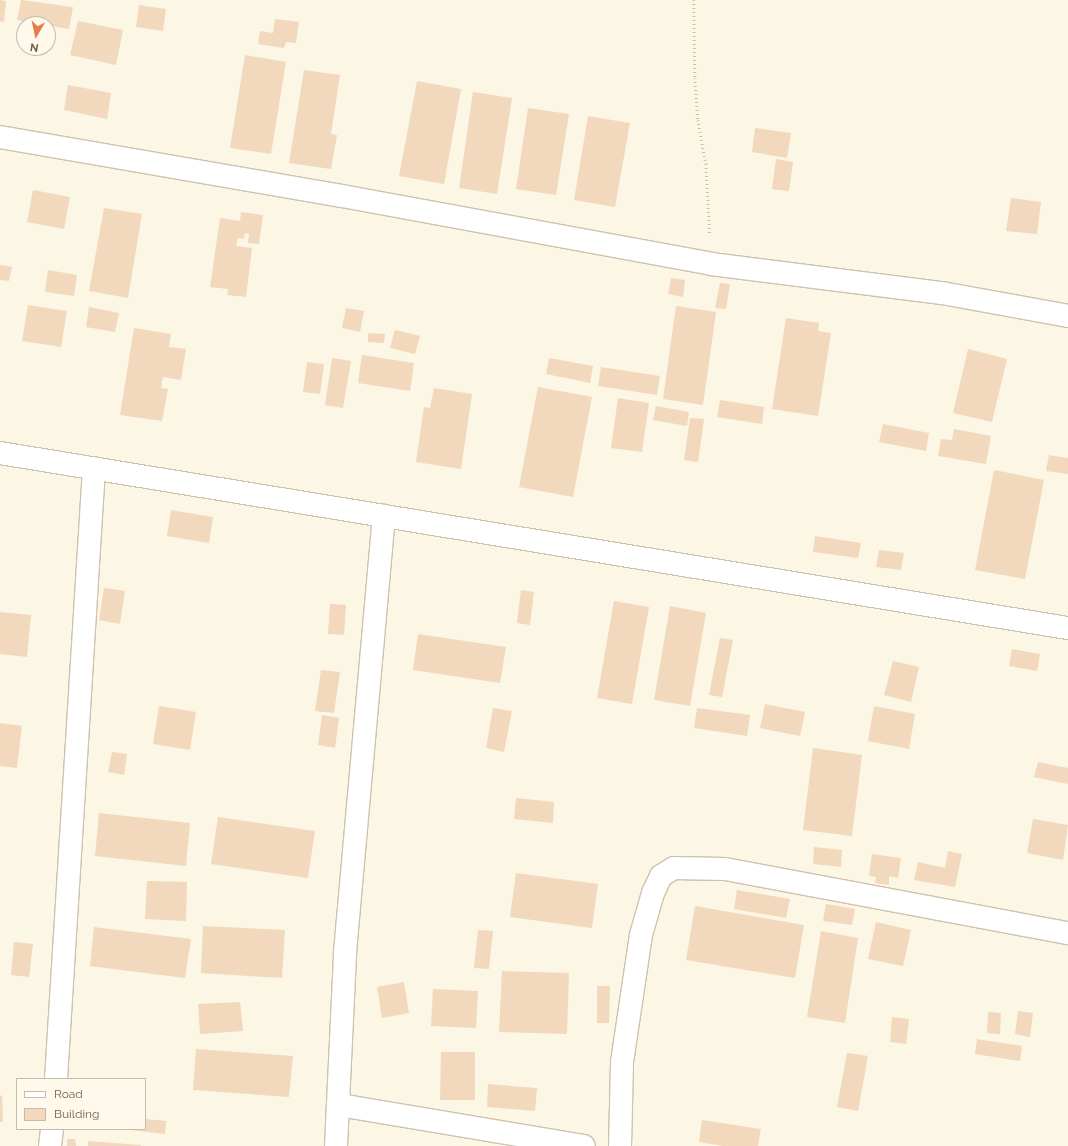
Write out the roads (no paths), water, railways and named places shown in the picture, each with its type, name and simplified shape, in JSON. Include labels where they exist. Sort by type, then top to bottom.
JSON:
[{"type":"street","points":[[0,138],[342,196],[711,264],[942,293],[1068,316]]},
{"type":"street","points":[[0,453],[1068,628]]},
{"type":"street","points":[[56,1078],[94,468]]},
{"type":"street","points":[[336,1146],[345,952],[384,516]]},
{"type":"street","points":[[620,1146],[622,1062],[642,935],[653,893],[661,876],[674,868],[725,869],[1068,933]]},
{"type":"street","points":[[339,1105],[584,1146]]},
{"type":"street","points":[[50,1146],[52,1130]]}]
